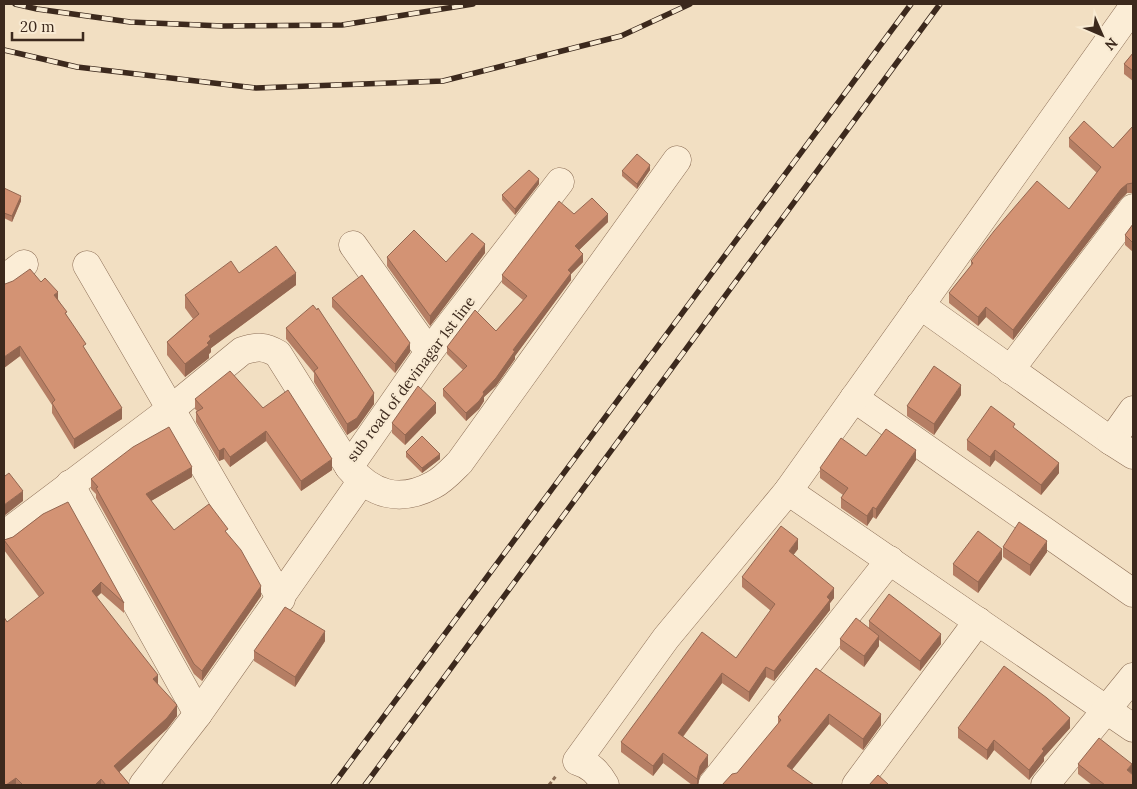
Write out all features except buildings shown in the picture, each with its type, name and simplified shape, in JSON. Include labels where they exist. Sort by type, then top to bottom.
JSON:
[{"type":"street","points":[[605,785],[600,776],[588,764],[577,761],[666,638],[788,490],[1133,7]]},
{"type":"street","points":[[143,785],[198,714],[280,599],[355,474],[390,495],[417,492],[434,485],[460,462],[677,160]]},
{"type":"street","name":"sub road of devinagar 1st line","points":[[4,535],[171,409],[242,350],[257,346],[267,347],[278,354],[355,474],[429,352],[560,182]]},
{"type":"street","points":[[1010,370],[1133,208]]},
{"type":"street","points":[[353,245],[429,352]]},
{"type":"street","points":[[87,265],[280,599]]},
{"type":"street","points":[[920,305],[1122,448],[1133,410]]},
{"type":"street","points":[[854,398],[1133,593]]},
{"type":"street","points":[[70,484],[198,714]]},
{"type":"street","points":[[788,490],[1133,728]]},
{"type":"street","points":[[712,785],[890,560]]},
{"type":"street","points":[[856,785],[978,621]]},
{"type":"street","points":[[1045,785],[1133,677]]},
{"type":"railway","points":[[15,4],[37,9],[130,22],[222,26],[342,25],[473,4]]},
{"type":"railway","points":[[4,50],[77,67],[256,88],[443,81],[621,36],[690,4]]},
{"type":"railway","points":[[333,785],[911,4]]},
{"type":"railway","points":[[365,785],[940,4]]}]
